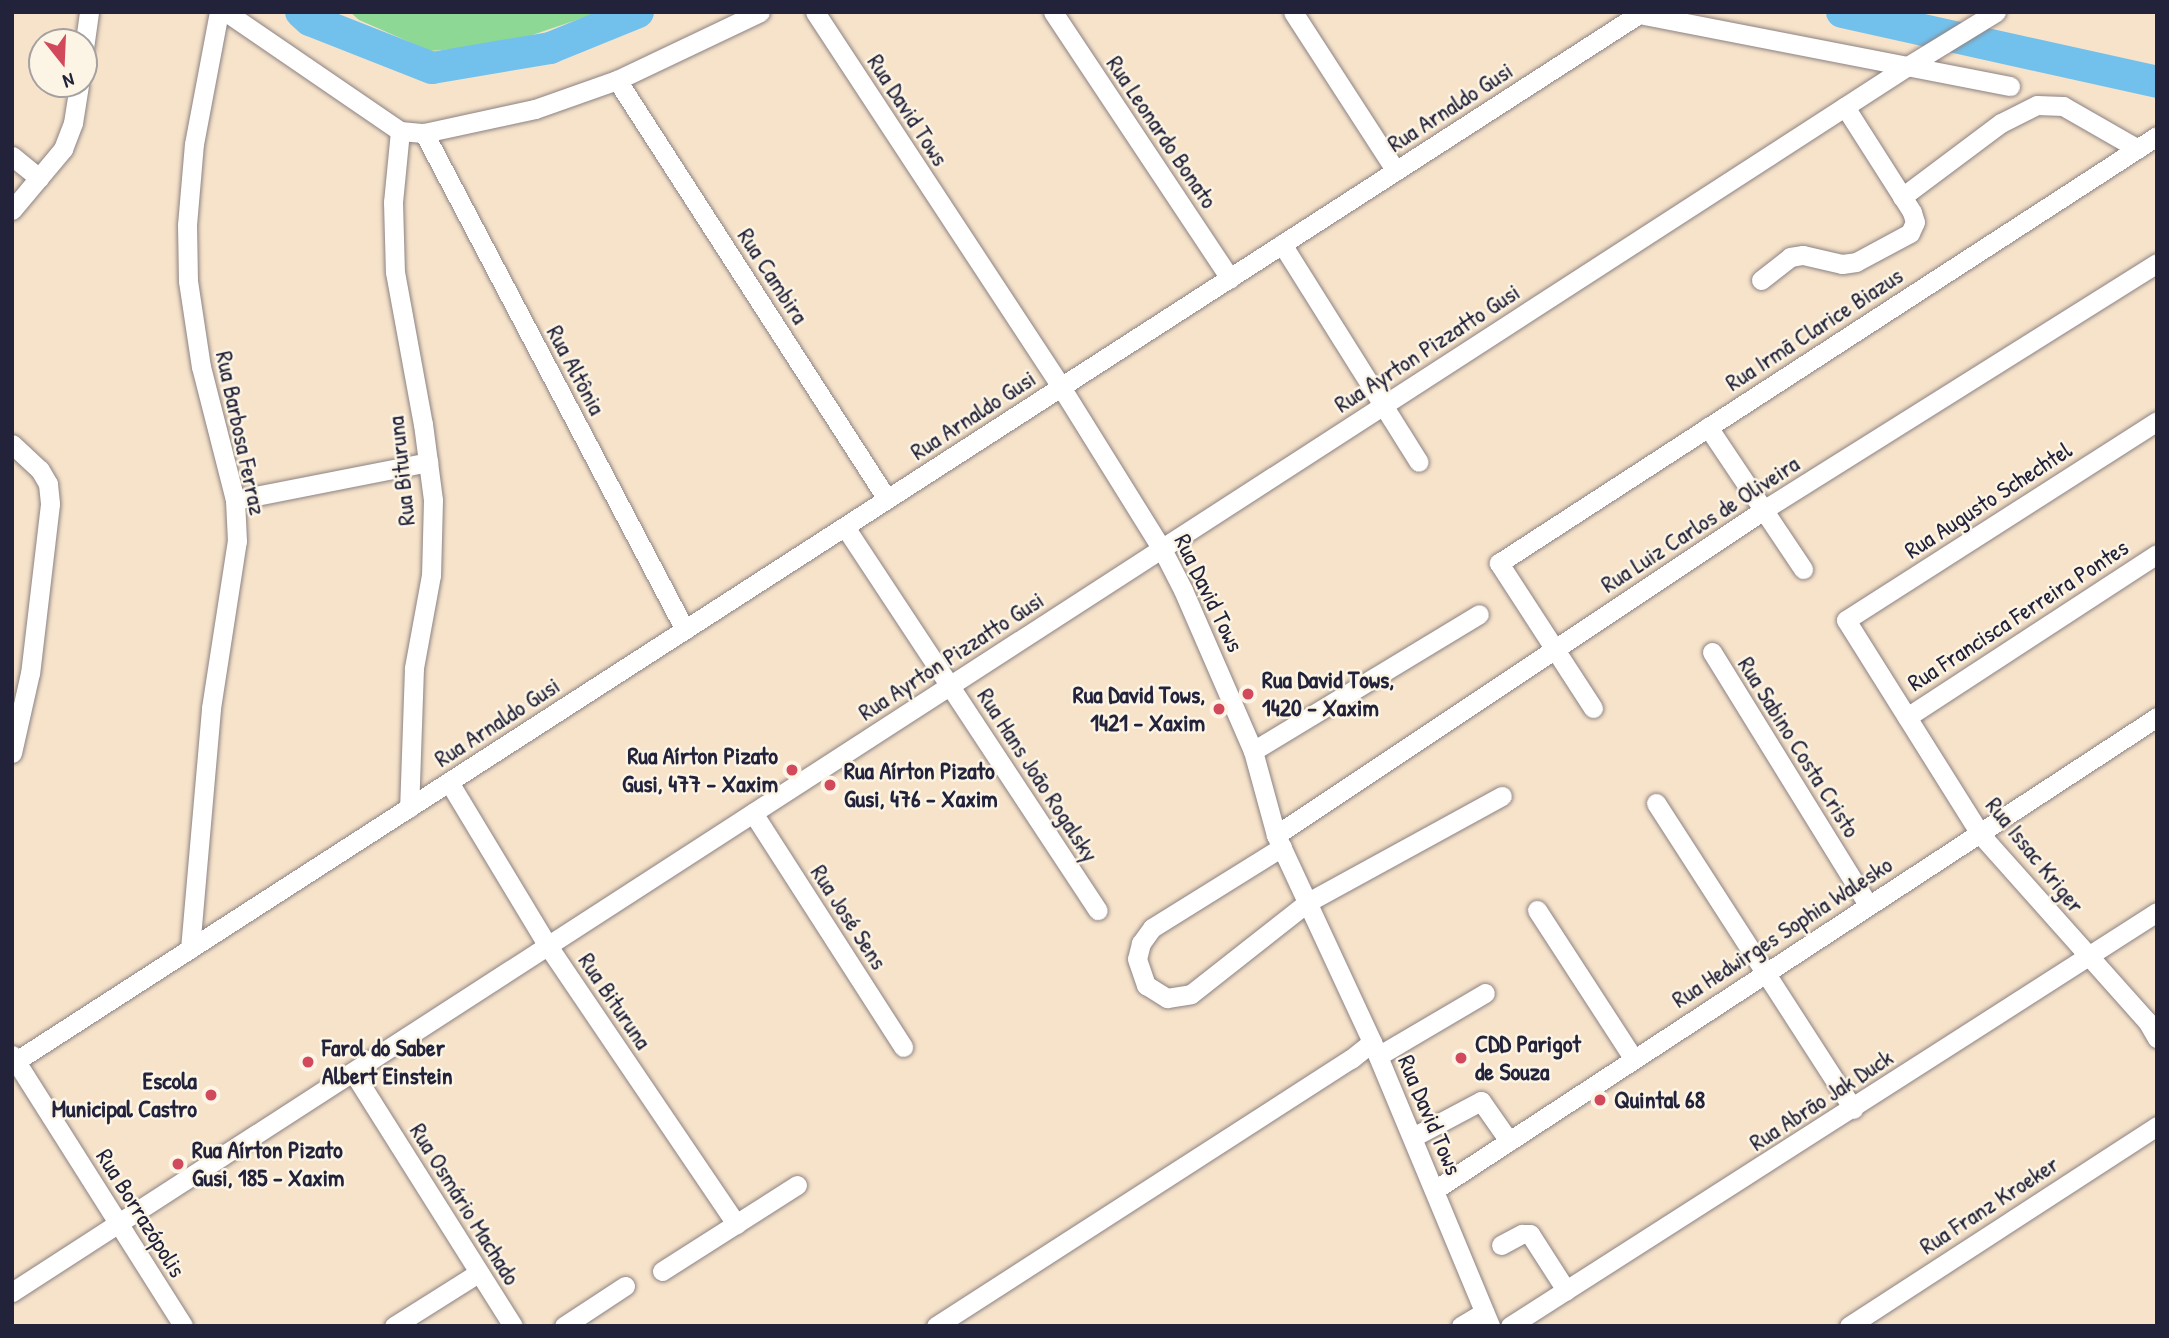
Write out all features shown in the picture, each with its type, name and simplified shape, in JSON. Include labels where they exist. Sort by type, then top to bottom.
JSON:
[{"type":"street","name":"Rua Barbosa Ferraz","points":[[190,949],[211,708],[237,541],[235,500],[225,448],[201,367],[188,281],[187,225],[194,144],[219,12]]},
{"type":"street","points":[[226,12],[400,131],[424,133],[535,109],[617,80],[760,12]]},
{"type":"street","name":"Rua David Tows","points":[[815,12],[1061,387],[1162,549],[1203,632],[1253,751],[1279,841],[1436,1189],[1487,1319]]},
{"type":"street","name":"Rua Leonardo Bonato","points":[[1053,12],[1230,278]]},
{"type":"street","points":[[1293,12],[1396,170]]},
{"type":"street","name":"Rua Ayrton Pizzatto Gusi","points":[[12,1292],[1844,107],[1996,12]]},
{"type":"street","name":"Rua Arnaldo Gusi","points":[[14,1058],[190,949],[1639,14],[1912,64],[2010,86]]},
{"type":"street","name":"Rua Cambira","points":[[617,80],[887,499]]},
{"type":"street","points":[[12,210],[69,136],[76,98]]},
{"type":"street","points":[[1902,197],[2001,122],[2037,105],[2063,106],[2138,149]]},
{"type":"street","points":[[1761,281],[1790,257],[1803,255],[1842,264],[1856,262],[1910,233],[1915,222],[1902,197],[1844,107]]},
{"type":"street","name":"Rua Bituruna","points":[[400,131],[393,202],[395,272],[433,500],[431,575],[414,668],[409,808]]},
{"type":"street","name":"Rua Altônia","points":[[424,133],[685,630]]},
{"type":"street","name":"Rua Irmã Clarice Biazus","points":[[1556,648],[1499,563],[2157,136]]},
{"type":"street","points":[[12,156],[39,178]]},
{"type":"street","points":[[1282,244],[1419,462]]},
{"type":"street","name":"Rua Luiz Carlos de Oliveira","points":[[1502,796],[1308,902],[1191,994],[1167,998],[1146,985],[1137,959],[1141,943],[1152,928],[1556,648],[1765,509],[2157,263]]},
{"type":"street","name":"Rua Augusto Schechtel","points":[[1846,620],[2157,421]]},
{"type":"street","points":[[1708,427],[1803,569]]},
{"type":"street","points":[[12,444],[40,470],[47,484],[50,504],[30,673],[16,707],[12,753]]},
{"type":"street","points":[[235,500],[428,462]]},
{"type":"street","name":"Rua Hans João Rogalsky","points":[[845,527],[1098,910]]},
{"type":"street","name":"Rua Francisca Ferreira Pontes","points":[[1907,717],[2157,554]]},
{"type":"street","points":[[1253,751],[1479,614]]},
{"type":"street","name":"Rua Issac Kriger","points":[[1846,620],[1981,835],[2147,1021],[2157,1038]]},
{"type":"street","points":[[1556,648],[1593,708]]},
{"type":"street","name":"Rua Sabino Costa Cristo","points":[[1712,652],[1868,905]]},
{"type":"street","name":"Rua Hedwirges Sophia Walesko","points":[[1436,1189],[1868,905],[1981,835],[2157,717]]},
{"type":"street","name":"Rua Bituruna","points":[[449,782],[548,946],[736,1224]]},
{"type":"street","points":[[1656,803],[1853,1108]]},
{"type":"street","name":"Rua José Sens","points":[[753,813],[903,1047]]},
{"type":"street","points":[[1536,910],[1633,1058]]},
{"type":"street","name":"Rua Abrão Jak Duck","points":[[1510,1326],[2157,912]]},
{"type":"street","points":[[936,1326],[1351,1059],[1485,993]]},
{"type":"street","name":"Rua Borrazópolis","points":[[14,1058],[183,1326]]},
{"type":"street","name":"Rua Osmário Machado","points":[[353,1072],[513,1326]]},
{"type":"street","points":[[1413,1137],[1481,1101],[1509,1141]]},
{"type":"street","name":"Rua Franz Kroeker","points":[[1849,1326],[2157,1126]]},
{"type":"street","points":[[662,1271],[797,1185]]},
{"type":"street","points":[[1501,1245],[1522,1234],[1530,1234],[1566,1290]]},
{"type":"street","points":[[394,1326],[478,1273]]},
{"type":"street","points":[[564,1326],[625,1286]]},
{"type":"street","points":[[1461,1326],[1487,1319]]},
{"type":"green space","points":[[350,12],[600,12],[503,45],[430,51],[359,20]]},
{"type":"waterway","points":[[301,12],[310,20],[432,68],[550,48],[638,12]]},
{"type":"waterway","points":[[1842,12],[2157,82]]},
{"type":"place","name":"Rua David Tows, 1420 - Xaxim","points":[[1248,694]]},
{"type":"place","name":"Rua David Tows, 1421 - Xaxim","points":[[1219,709]]},
{"type":"place","name":"Rua Aírton Pizato Gusi, 477 - Xaxim","points":[[792,770]]},
{"type":"place","name":"Rua Aírton Pizato Gusi, 476 - Xaxim","points":[[830,785]]},
{"type":"place","name":"CDD Parigot de Souza","points":[[1461,1058]]},
{"type":"place","name":"Farol do Saber Albert Einstein","points":[[308,1062]]},
{"type":"place","name":"Escola Municipal Castro","points":[[211,1095]]},
{"type":"place","name":"Quintal 68","points":[[1600,1100]]},
{"type":"place","name":"Rua Aírton Pizato Gusi, 185 - Xaxim","points":[[178,1164]]}]
